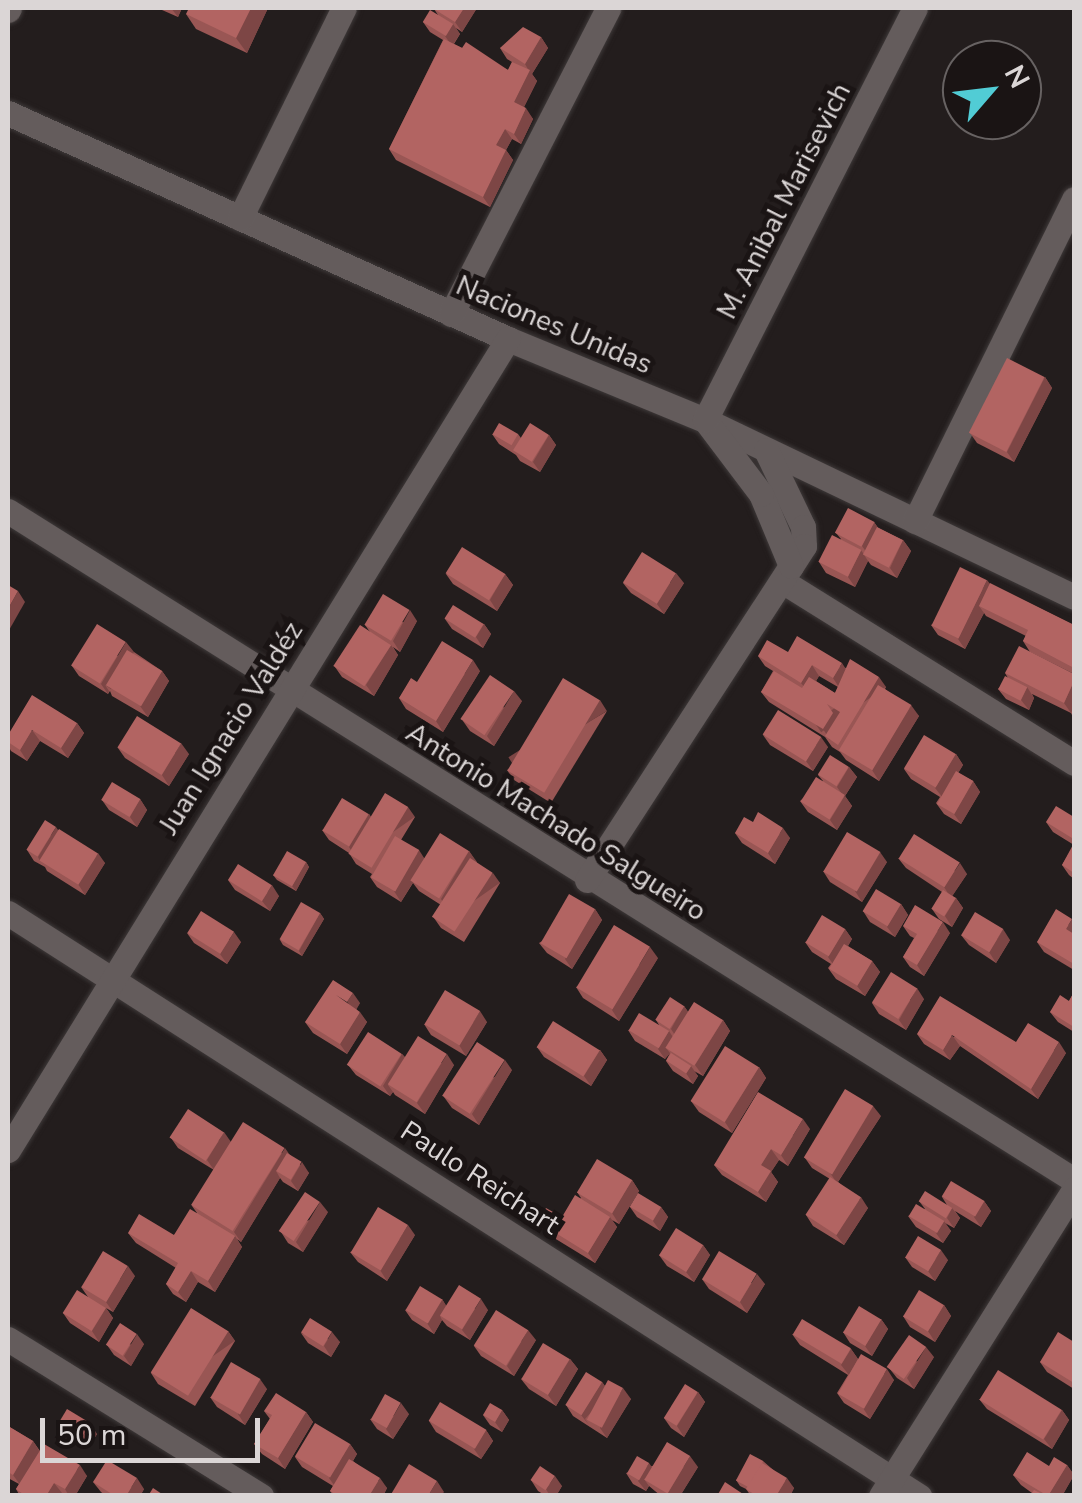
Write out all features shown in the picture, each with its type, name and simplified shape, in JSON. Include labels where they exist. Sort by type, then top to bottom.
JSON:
[{"type":"street","points":[[240,218],[344,8]]},
{"type":"street","points":[[452,314],[608,8]]},
{"type":"street","name":"M. Anibal Marisevich","points":[[705,420],[915,8]]},
{"type":"street","name":"Naciones Unidas","points":[[8,113],[508,339],[705,420],[1074,597]]},
{"type":"street","points":[[915,521],[1074,199]]},
{"type":"street","name":"Juan Ignacio Valdéz","points":[[8,1150],[111,977],[508,339]]},
{"type":"street","points":[[705,420],[761,494],[787,574],[1074,763]]},
{"type":"street","points":[[588,880],[804,546],[804,527],[766,450]]},
{"type":"street","name":"Antonio Machado Salgueiro","points":[[8,510],[588,880],[1074,1180]]},
{"type":"street","name":"Paulo Reichart","points":[[8,913],[886,1487],[919,1496]]},
{"type":"street","points":[[886,1487],[1074,1189]]},
{"type":"street","points":[[8,1339],[261,1496]]},
{"type":"building","points":[[189,8],[251,8],[236,38],[186,14]]},
{"type":"building","points":[[435,8],[464,8],[455,22]]},
{"type":"building","points":[[430,10],[453,24],[446,36],[423,22]]},
{"type":"building","points":[[523,27],[541,37],[525,64],[500,48]]},
{"type":"building","points":[[444,39],[462,48],[466,42],[508,70],[512,62],[530,70],[514,102],[526,108],[514,134],[505,129],[496,145],[506,150],[483,197],[389,149]]},
{"type":"building","points":[[1007,358],[1044,377],[1006,452],[969,433]]},
{"type":"building","points":[[499,423],[518,434],[512,445],[492,434]]},
{"type":"building","points":[[530,423],[549,435],[532,462],[513,450]]},
{"type":"building","points":[[848,508],[874,522],[861,547],[835,533]]},
{"type":"building","points":[[877,527],[903,540],[889,568],[863,555]]},
{"type":"building","points":[[832,535],[861,550],[848,577],[818,562]]},
{"type":"building","points":[[462,547],[505,574],[489,600],[446,573]]},
{"type":"building","points":[[642,552],[676,573],[657,604],[623,583]]},
{"type":"building","points":[[960,567],[987,580],[958,639],[932,625]]},
{"type":"building","points":[[990,583],[1074,625],[1074,668],[1023,641],[1028,630],[979,606]]},
{"type":"building","points":[[8,585],[18,591],[8,609]]},
{"type":"building","points":[[383,594],[410,610],[391,641],[364,625]]},
{"type":"building","points":[[453,605],[484,624],[475,638],[445,619]]},
{"type":"building","points":[[97,624],[126,642],[100,684],[71,666]]},
{"type":"building","points":[[360,625],[391,645],[364,686],[333,666]]},
{"type":"building","points":[[797,636],[842,663],[833,678],[812,665],[801,683],[758,656],[767,640],[788,652]]},
{"type":"building","points":[[442,641],[473,660],[436,721],[399,698],[411,678],[417,682]]},
{"type":"building","points":[[1019,646],[1074,674],[1064,703],[1005,673]]},
{"type":"building","points":[[127,650],[162,671],[141,706],[106,685]]},
{"type":"building","points":[[850,659],[879,677],[838,745],[825,736],[840,712],[827,704],[833,713],[823,729],[761,692],[774,671],[802,688],[809,677],[835,693]]},
{"type":"building","points":[[490,675],[514,691],[484,735],[460,719]]},
{"type":"building","points":[[1005,676],[1027,687],[1020,701],[998,689]]},
{"type":"building","points":[[563,678],[600,700],[544,793],[507,771]]},
{"type":"building","points":[[878,685],[911,705],[872,770],[839,750]]},
{"type":"building","points":[[32,695],[77,723],[61,748],[32,730],[20,750],[8,742],[8,735]]},
{"type":"building","points":[[778,710],[821,737],[806,762],[763,735]]},
{"type":"building","points":[[137,716],[181,744],[161,775],[117,747]]},
{"type":"building","points":[[924,735],[956,754],[936,787],[904,768]]},
{"type":"building","points":[[830,755],[849,767],[836,786],[818,775]]},
{"type":"building","points":[[956,771],[973,781],[954,814],[937,804]]},
{"type":"building","points":[[816,777],[845,795],[829,820],[801,802]]},
{"type":"building","points":[[112,782],[140,799],[129,817],[101,800]]},
{"type":"building","points":[[385,793],[408,807],[372,868],[348,854]]},
{"type":"building","points":[[342,798],[369,814],[349,847],[322,831]]},
{"type":"building","points":[[1056,806],[1074,817],[1072,838],[1046,822]]},
{"type":"building","points":[[758,812],[783,828],[768,853],[735,833],[744,817],[753,822]]},
{"type":"building","points":[[45,820],[56,827],[37,857],[26,850]]},
{"type":"building","points":[[59,829],[98,853],[78,885],[39,860]]},
{"type":"building","points":[[847,832],[880,852],[857,892],[823,871]]},
{"type":"building","points":[[440,833],[469,851],[439,899],[410,880]]},
{"type":"building","points":[[914,834],[960,863],[944,887],[899,859]]},
{"type":"building","points":[[395,836],[419,850],[395,892],[371,878]]},
{"type":"building","points":[[1074,843],[1074,873],[1062,865]]},
{"type":"building","points":[[287,851],[306,862],[292,886],[273,875]]},
{"type":"building","points":[[470,858],[493,873],[455,931],[432,917]]},
{"type":"building","points":[[238,864],[272,885],[262,901],[228,880]]},
{"type":"building","points":[[876,889],[901,904],[887,926],[863,911]]},
{"type":"building","points":[[943,890],[956,898],[944,917],[931,909]]},
{"type":"building","points":[[569,894],[595,909],[566,958],[540,943]]},
{"type":"building","points":[[301,902],[320,913],[299,950],[280,939]]},
{"type":"building","points":[[915,905],[943,922],[917,965],[903,957],[917,934],[903,926]]},
{"type":"building","points":[[1056,909],[1072,919],[1066,929],[1074,934],[1074,964],[1037,942]]},
{"type":"building","points":[[201,911],[234,932],[220,954],[187,933]]},
{"type":"building","points":[[975,912],[1003,929],[989,952],[961,935]]},
{"type":"building","points":[[822,915],[845,929],[829,956],[806,942]]},
{"type":"building","points":[[614,925],[650,947],[612,1009],[576,988]]},
{"type":"building","points":[[844,944],[872,961],[857,986],[829,969]]},
{"type":"building","points":[[891,972],[917,988],[898,1019],[872,1003]]},
{"type":"building","points":[[333,980],[353,993],[347,1002],[336,995],[360,1012],[340,1044],[305,1022]]},
{"type":"building","points":[[445,990],[480,1011],[460,1045],[424,1024]]},
{"type":"building","points":[[1074,992],[1074,1027],[1050,1012],[1060,995],[1069,1001]]},
{"type":"building","points":[[940,996],[1016,1042],[1028,1023],[1059,1042],[1031,1089],[952,1035],[943,1050],[917,1034]]},
{"type":"building","points":[[670,997],[684,1006],[670,1029],[655,1020]]},
{"type":"building","points":[[694,1002],[723,1020],[694,1066],[665,1048]]},
{"type":"building","points":[[639,1013],[669,1031],[659,1048],[629,1030]]},
{"type":"building","points":[[553,1021],[600,1050],[583,1076],[537,1047]]},
{"type":"building","points":[[368,1032],[402,1054],[380,1086],[347,1065]]},
{"type":"building","points":[[418,1036],[447,1054],[417,1102],[388,1084]]},
{"type":"building","points":[[477,1042],[505,1060],[470,1114],[442,1096]]},
{"type":"building","points":[[725,1046],[759,1067],[724,1122],[691,1101]]},
{"type":"building","points":[[671,1053],[691,1066],[686,1074],[666,1061]]},
{"type":"building","points":[[845,1089],[873,1106],[832,1175],[804,1158]]},
{"type":"building","points":[[758,1092],[803,1119],[781,1155],[771,1149],[761,1165],[771,1171],[758,1192],[714,1165]]},
{"type":"building","points":[[188,1109],[224,1132],[206,1161],[169,1138]]},
{"type":"building","points":[[243,1122],[285,1148],[233,1231],[191,1205]]},
{"type":"building","points":[[287,1153],[302,1162],[291,1180],[276,1171]]},
{"type":"building","points":[[597,1159],[632,1180],[612,1214],[577,1192]]},
{"type":"building","points":[[830,1177],[861,1197],[837,1235],[805,1215]]},
{"type":"building","points":[[951,1181],[984,1201],[975,1217],[942,1196]]},
{"type":"building","points":[[925,1191],[952,1208],[946,1218],[919,1201]]},
{"type":"building","points":[[305,1192],[320,1202],[294,1241],[279,1231]]},
{"type":"building","points":[[638,1193],[661,1207],[653,1221],[630,1207]]},
{"type":"building","points":[[575,1195],[610,1217],[588,1253],[538,1222],[546,1208],[562,1217]]},
{"type":"building","points":[[916,1204],[944,1221],[937,1233],[909,1216]]},
{"type":"building","points":[[378,1207],[408,1225],[381,1270],[351,1252]]},
{"type":"building","points":[[190,1209],[235,1236],[208,1281],[191,1271],[178,1292],[166,1284],[178,1263],[128,1233],[139,1214],[174,1235]]},
{"type":"building","points":[[676,1228],[703,1245],[686,1272],[659,1255]]},
{"type":"building","points":[[918,1236],[941,1250],[928,1271],[905,1257]]},
{"type":"building","points":[[103,1251],[128,1266],[106,1302],[81,1287]]},
{"type":"building","points":[[719,1251],[757,1274],[740,1302],[702,1279]]},
{"type":"building","points":[[459,1285],[481,1299],[462,1329],[440,1316]]},
{"type":"building","points":[[420,1286],[442,1299],[428,1323],[406,1310]]},
{"type":"building","points":[[77,1290],[106,1308],[92,1331],[63,1313]]},
{"type":"building","points":[[919,1290],[944,1305],[928,1332],[903,1317]]},
{"type":"building","points":[[859,1306],[881,1319],[865,1346],[843,1333]]},
{"type":"building","points":[[191,1308],[228,1331],[188,1396],[151,1372]]},
{"type":"building","points":[[496,1310],[528,1330],[506,1366],[474,1346]]},
{"type":"building","points":[[310,1318],[332,1332],[323,1346],[301,1332]]},
{"type":"building","points":[[802,1319],[851,1348],[842,1364],[793,1334]]},
{"type":"building","points":[[120,1323],[137,1334],[123,1356],[106,1345]]},
{"type":"building","points":[[1058,1332],[1074,1342],[1074,1383],[1040,1362]]},
{"type":"building","points":[[909,1335],[926,1347],[904,1379],[887,1367]]},
{"type":"building","points":[[543,1343],[570,1359],[548,1395],[521,1379]]},
{"type":"building","points":[[861,1354],[887,1369],[864,1409],[838,1394]]},
{"type":"building","points":[[231,1362],[260,1379],[240,1415],[211,1398]]},
{"type":"building","points":[[998,1370],[1062,1410],[1043,1439],[979,1400]]},
{"type":"building","points":[[586,1372],[602,1382],[581,1415],[565,1405]]},
{"type":"building","points":[[608,1380],[623,1388],[602,1428],[587,1420]]},
{"type":"building","points":[[685,1384],[698,1392],[677,1426],[664,1418]]},
{"type":"building","points":[[276,1393],[306,1412],[278,1458],[254,1444],[272,1415],[264,1411]]},
{"type":"building","points":[[385,1394],[401,1403],[387,1428],[371,1419]]},
{"type":"building","points":[[440,1402],[486,1430],[475,1449],[429,1421]]},
{"type":"building","points":[[490,1403],[502,1410],[495,1422],[483,1415]]},
{"type":"building","points":[[67,1409],[90,1423],[83,1435],[60,1421]]},
{"type":"building","points":[[315,1423],[350,1444],[330,1478],[295,1456]]},
{"type":"building","points":[[8,1426],[33,1441],[13,1475],[8,1472]]},
{"type":"building","points":[[667,1442],[690,1456],[667,1494],[644,1480]]},
{"type":"building","points":[[44,1444],[80,1465],[65,1489],[54,1483],[46,1496],[26,1496],[16,1489]]},
{"type":"building","points":[[1027,1452],[1049,1466],[1054,1457],[1067,1465],[1048,1496],[1013,1475]]},
{"type":"building","points":[[750,1454],[763,1461],[749,1488],[736,1480]]},
{"type":"building","points":[[637,1456],[649,1463],[639,1480],[627,1473]]},
{"type":"building","points":[[349,1459],[380,1478],[369,1496],[338,1496],[330,1491]]},
{"type":"building","points":[[107,1460],[137,1478],[126,1496],[115,1496],[93,1482]]},
{"type":"building","points":[[762,1463],[787,1478],[776,1496],[757,1496],[746,1489]]},
{"type":"building","points":[[409,1464],[437,1481],[428,1496],[390,1496]]},
{"type":"building","points":[[540,1466],[555,1476],[545,1490],[530,1480]]},
{"type":"building","points":[[725,1482],[746,1496],[717,1496]]},
{"type":"building","points":[[153,1488],[165,1496],[148,1496]]}]
